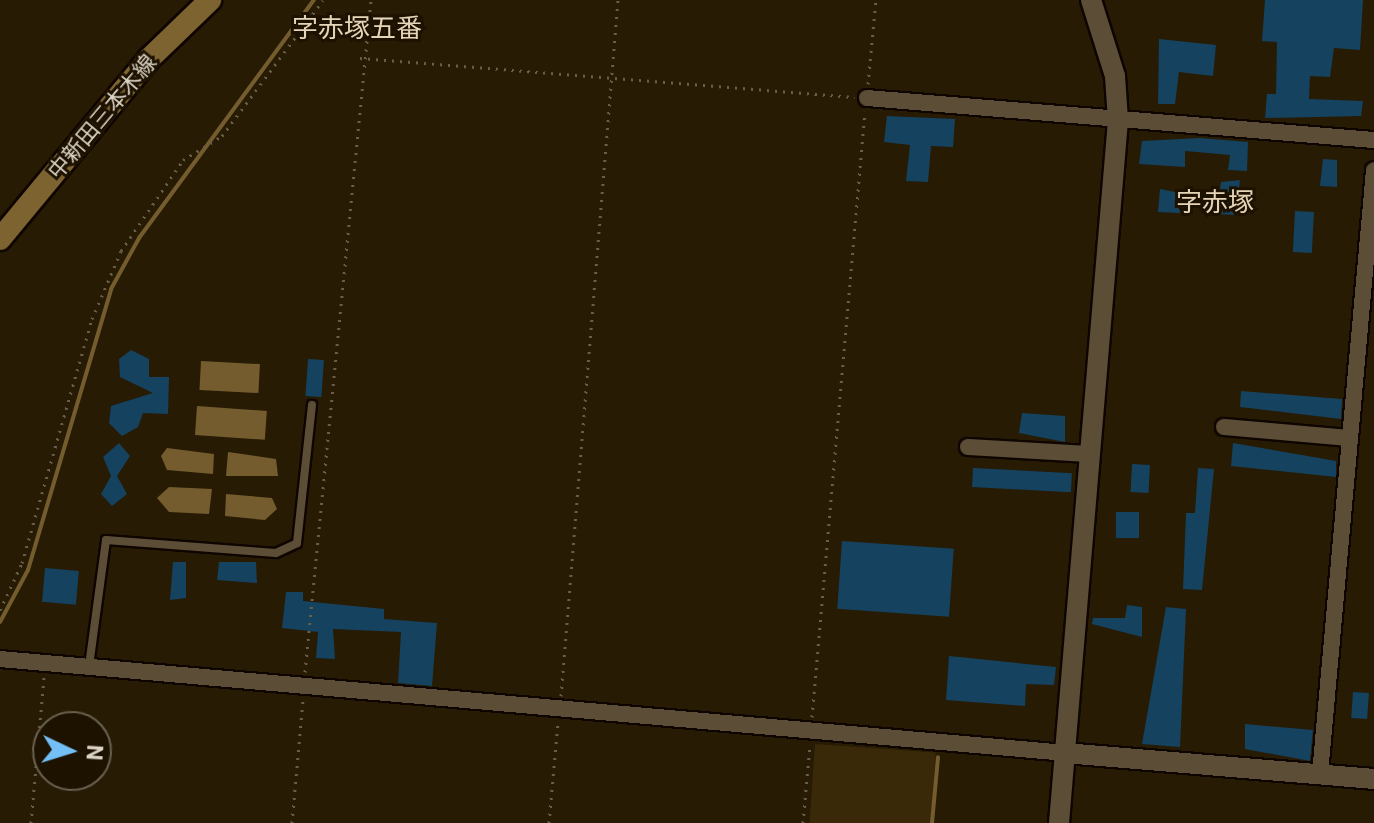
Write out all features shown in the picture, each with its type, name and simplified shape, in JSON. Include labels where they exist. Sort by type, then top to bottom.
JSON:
[{"type":"main road","name":"中新田三本木線","points":[[0,239],[149,59],[210,0]]},
{"type":"street","points":[[1059,823],[1118,120],[1115,76],[1091,0]]},
{"type":"street","points":[[867,98],[1374,140]]},
{"type":"street","points":[[1320,774],[1374,170]]},
{"type":"street","points":[[1224,427],[1350,438]]},
{"type":"street","points":[[968,447],[1089,454]]},
{"type":"street","points":[[0,659],[1374,779]]},
{"type":"lane","points":[[89,666],[106,540],[276,553],[297,543],[312,405]]},
{"type":"path","points":[[0,610],[22,563],[104,284],[183,160],[209,145],[323,0]]},
{"type":"path","points":[[292,823],[360,58],[371,0]]},
{"type":"path","points":[[549,823],[618,0]]},
{"type":"path","points":[[803,823],[876,0]]},
{"type":"path","points":[[360,58],[867,98]]},
{"type":"path","points":[[31,823],[45,663]]},
{"type":"shaded area","points":[[201,361],[260,364],[258,393],[199,390]]},
{"type":"shaded area","points":[[197,406],[267,411],[265,440],[195,435]]},
{"type":"shaded area","points":[[167,448],[214,454],[213,474],[167,470],[161,456]]},
{"type":"shaded area","points":[[228,452],[276,459],[278,476],[226,476]]},
{"type":"shaded area","points":[[169,487],[212,489],[209,514],[169,512],[157,498]]},
{"type":"shaded area","points":[[226,494],[272,498],[277,509],[265,520],[225,516]]},
{"type":"shaded area","points":[[815,744],[936,752],[931,823],[809,823]]},
{"type":"building","points":[[1265,0],[1363,0],[1360,50],[1334,48],[1330,77],[1310,76],[1309,99],[1363,101],[1361,116],[1265,118],[1267,94],[1276,94],[1277,42],[1262,41]]},
{"type":"building","points":[[1159,39],[1216,45],[1213,76],[1179,72],[1175,104],[1158,104]]},
{"type":"building","points":[[887,116],[955,119],[953,147],[931,146],[928,182],[906,181],[910,145],[884,142]]},
{"type":"building","points":[[1200,138],[1248,142],[1247,171],[1228,170],[1230,155],[1185,151],[1185,167],[1139,164],[1142,141]]},
{"type":"building","points":[[1323,159],[1337,160],[1337,187],[1320,186]]},
{"type":"building","points":[[1240,180],[1236,215],[1217,214],[1221,182]]},
{"type":"building","points":[[1160,189],[1180,193],[1180,213],[1158,212]]},
{"type":"building","points":[[1295,211],[1314,212],[1312,253],[1293,252]]},
{"type":"building","points":[[131,350],[149,359],[149,377],[169,377],[168,414],[143,413],[138,427],[122,436],[109,423],[111,406],[153,393],[120,377],[119,359]]},
{"type":"building","points":[[308,359],[324,360],[321,397],[305,396]]},
{"type":"building","points":[[1241,391],[1342,399],[1341,419],[1240,407]]},
{"type":"building","points":[[1022,413],[1065,416],[1065,442],[1019,433]]},
{"type":"building","points":[[119,443],[130,456],[117,476],[127,494],[112,506],[101,494],[111,476],[103,457]]},
{"type":"building","points":[[1233,443],[1336,461],[1336,477],[1231,466]]},
{"type":"building","points":[[1132,464],[1150,465],[1149,493],[1131,492]]},
{"type":"building","points":[[973,468],[1072,473],[1071,492],[972,487]]},
{"type":"building","points":[[1198,468],[1214,469],[1202,590],[1183,589],[1186,513],[1195,513]]},
{"type":"building","points":[[1116,512],[1139,512],[1139,538],[1116,538]]},
{"type":"building","points":[[842,541],[954,549],[949,617],[837,609]]},
{"type":"building","points":[[173,562],[186,562],[186,598],[170,600]]},
{"type":"building","points":[[219,562],[256,562],[257,583],[217,580]]},
{"type":"building","points":[[45,568],[79,571],[76,605],[42,602]]},
{"type":"building","points":[[286,592],[303,592],[303,601],[384,609],[384,619],[437,623],[432,686],[398,683],[401,632],[333,629],[335,659],[316,658],[318,632],[282,628]]},
{"type":"building","points":[[1127,605],[1142,607],[1142,637],[1092,624],[1093,618],[1125,618]]},
{"type":"building","points":[[1166,607],[1186,609],[1180,747],[1142,744]]},
{"type":"building","points":[[949,656],[1056,667],[1054,685],[1026,684],[1025,706],[946,700]]},
{"type":"building","points":[[1353,692],[1369,693],[1367,719],[1351,718]]},
{"type":"building","points":[[1245,724],[1313,730],[1310,761],[1245,749]]},
{"type":"waterway","points":[[0,622],[28,570],[111,289],[139,238],[314,0]]},
{"type":"waterway","points":[[932,823],[938,757]]},
{"type":"district","name":"字赤塚五番","points":[[357,29]]},
{"type":"district","name":"字赤塚","points":[[1215,203]]}]
